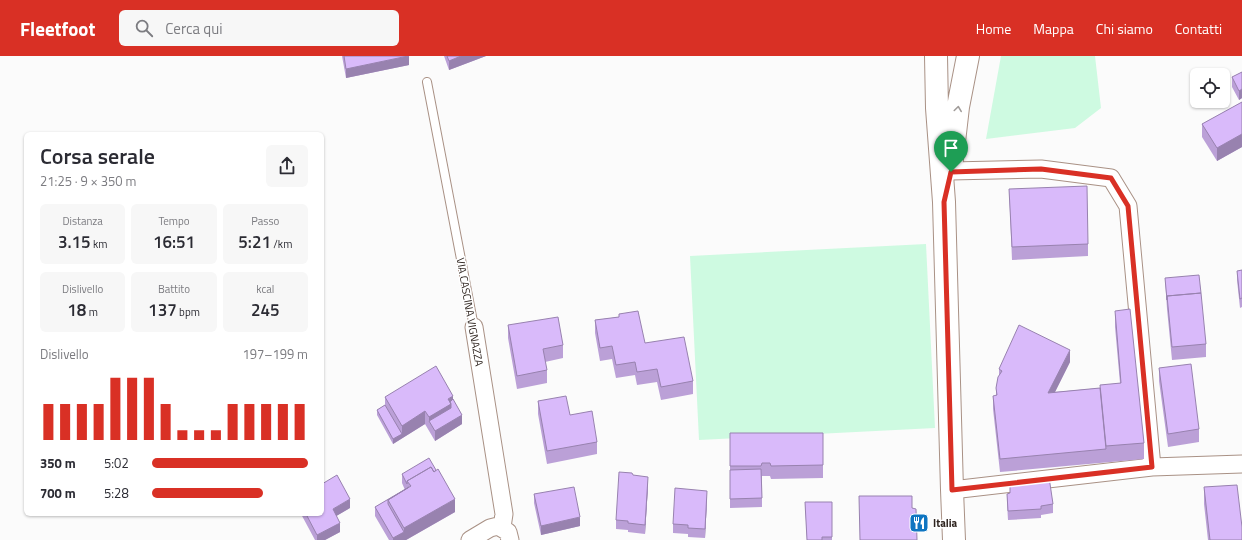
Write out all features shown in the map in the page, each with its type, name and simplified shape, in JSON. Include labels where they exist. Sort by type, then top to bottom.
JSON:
[{"type":"main road","points":[[936,56],[937,108],[944,202],[954,540]]},
{"type":"main road","points":[[944,202],[951,172],[958,107],[968,56]]},
{"type":"street","points":[[951,172],[1041,169],[1111,178],[1128,206],[1152,467]]},
{"type":"street","name":"VIA CASCINA VIGNAZZA","points":[[474,327],[506,534]]},
{"type":"street","points":[[952,490],[1152,467],[1242,464]]},
{"type":"street","points":[[470,540],[494,526],[498,526],[506,534]]},
{"type":"lane","name":"VIA CASCINA VIGNAZZA","points":[[427,82],[474,327]]},
{"type":"green space","points":[[1001,56],[1095,56],[1101,108],[1075,128],[986,139]]},
{"type":"green space","points":[[926,244],[935,428],[699,440],[690,256]]},
{"type":"building","points":[[344,56],[408,56],[346,69]]},
{"type":"building","points":[[447,56],[461,56],[449,61]]},
{"type":"building","points":[[1242,72],[1242,89],[1239,91],[1232,77]]},
{"type":"building","points":[[1242,102],[1242,134],[1217,148],[1202,124]]},
{"type":"building","points":[[1087,186],[1088,244],[1012,247],[1009,189]]},
{"type":"building","points":[[1242,270],[1242,298],[1240,299],[1237,271]]},
{"type":"building","points":[[1199,275],[1201,293],[1167,296],[1167,300],[1165,278]]},
{"type":"building","points":[[1201,293],[1206,344],[1172,347],[1167,296]]},
{"type":"building","points":[[1130,309],[1144,443],[1106,446],[1100,385],[1121,383],[1115,311]]},
{"type":"building","points":[[638,311],[645,343],[684,337],[693,381],[661,387],[657,369],[637,372],[635,362],[616,365],[612,346],[600,348],[595,320],[619,317],[619,314]]},
{"type":"building","points":[[558,317],[563,345],[543,349],[547,370],[517,376],[508,325]]},
{"type":"building","points":[[1019,325],[1070,350],[1048,393],[1100,388],[1106,449],[1000,459],[993,396],[997,395],[996,388],[998,377],[1002,371],[999,369]]},
{"type":"building","points":[[1191,364],[1199,429],[1168,434],[1159,368]]},
{"type":"building","points":[[436,366],[453,396],[448,399],[451,404],[429,417],[425,411],[402,426],[385,397]]},
{"type":"building","points":[[566,396],[570,415],[592,411],[597,442],[547,451],[538,401]]},
{"type":"building","points":[[453,399],[462,415],[435,431],[429,421],[451,408],[450,402]]},
{"type":"building","points":[[385,405],[402,434],[393,439],[377,410]]},
{"type":"building","points":[[730,433],[823,433],[823,465],[771,466],[770,463],[762,463],[761,466],[730,466]]},
{"type":"building","points":[[429,458],[436,470],[434,472],[431,467],[407,481],[407,484],[402,474]]},
{"type":"building","points":[[431,467],[434,472],[438,469],[455,499],[404,528],[388,500],[411,486],[407,481]]},
{"type":"building","points":[[761,469],[762,498],[730,499],[730,470]]},
{"type":"building","points":[[619,472],[632,473],[633,475],[648,477],[645,525],[616,520]]},
{"type":"building","points":[[337,475],[350,499],[333,509],[340,523],[317,535],[307,516],[324,516],[324,483]]},
{"type":"building","points":[[1036,477],[1049,477],[1053,504],[1041,506],[1041,509],[1008,511],[1007,494],[1010,493],[1010,483],[1036,482]]},
{"type":"building","points":[[1237,485],[1242,540],[1210,540],[1204,487]]},
{"type":"building","points":[[409,487],[388,500],[388,504],[404,532],[393,538],[375,507]]},
{"type":"building","points":[[574,487],[580,517],[541,526],[534,494]]},
{"type":"building","points":[[675,488],[707,491],[705,529],[688,528],[688,525],[673,524]]},
{"type":"building","points":[[859,496],[912,496],[912,508],[916,509],[917,540],[860,540]]},
{"type":"building","points":[[805,502],[832,502],[832,537],[822,537],[822,540],[807,540]]},
{"type":"place","name":"Italia","points":[[919,523]]},
{"type":"route","points":[[1041,169],[1111,178],[1128,206],[1152,467],[952,490],[944,202],[951,172],[1041,169]]}]
